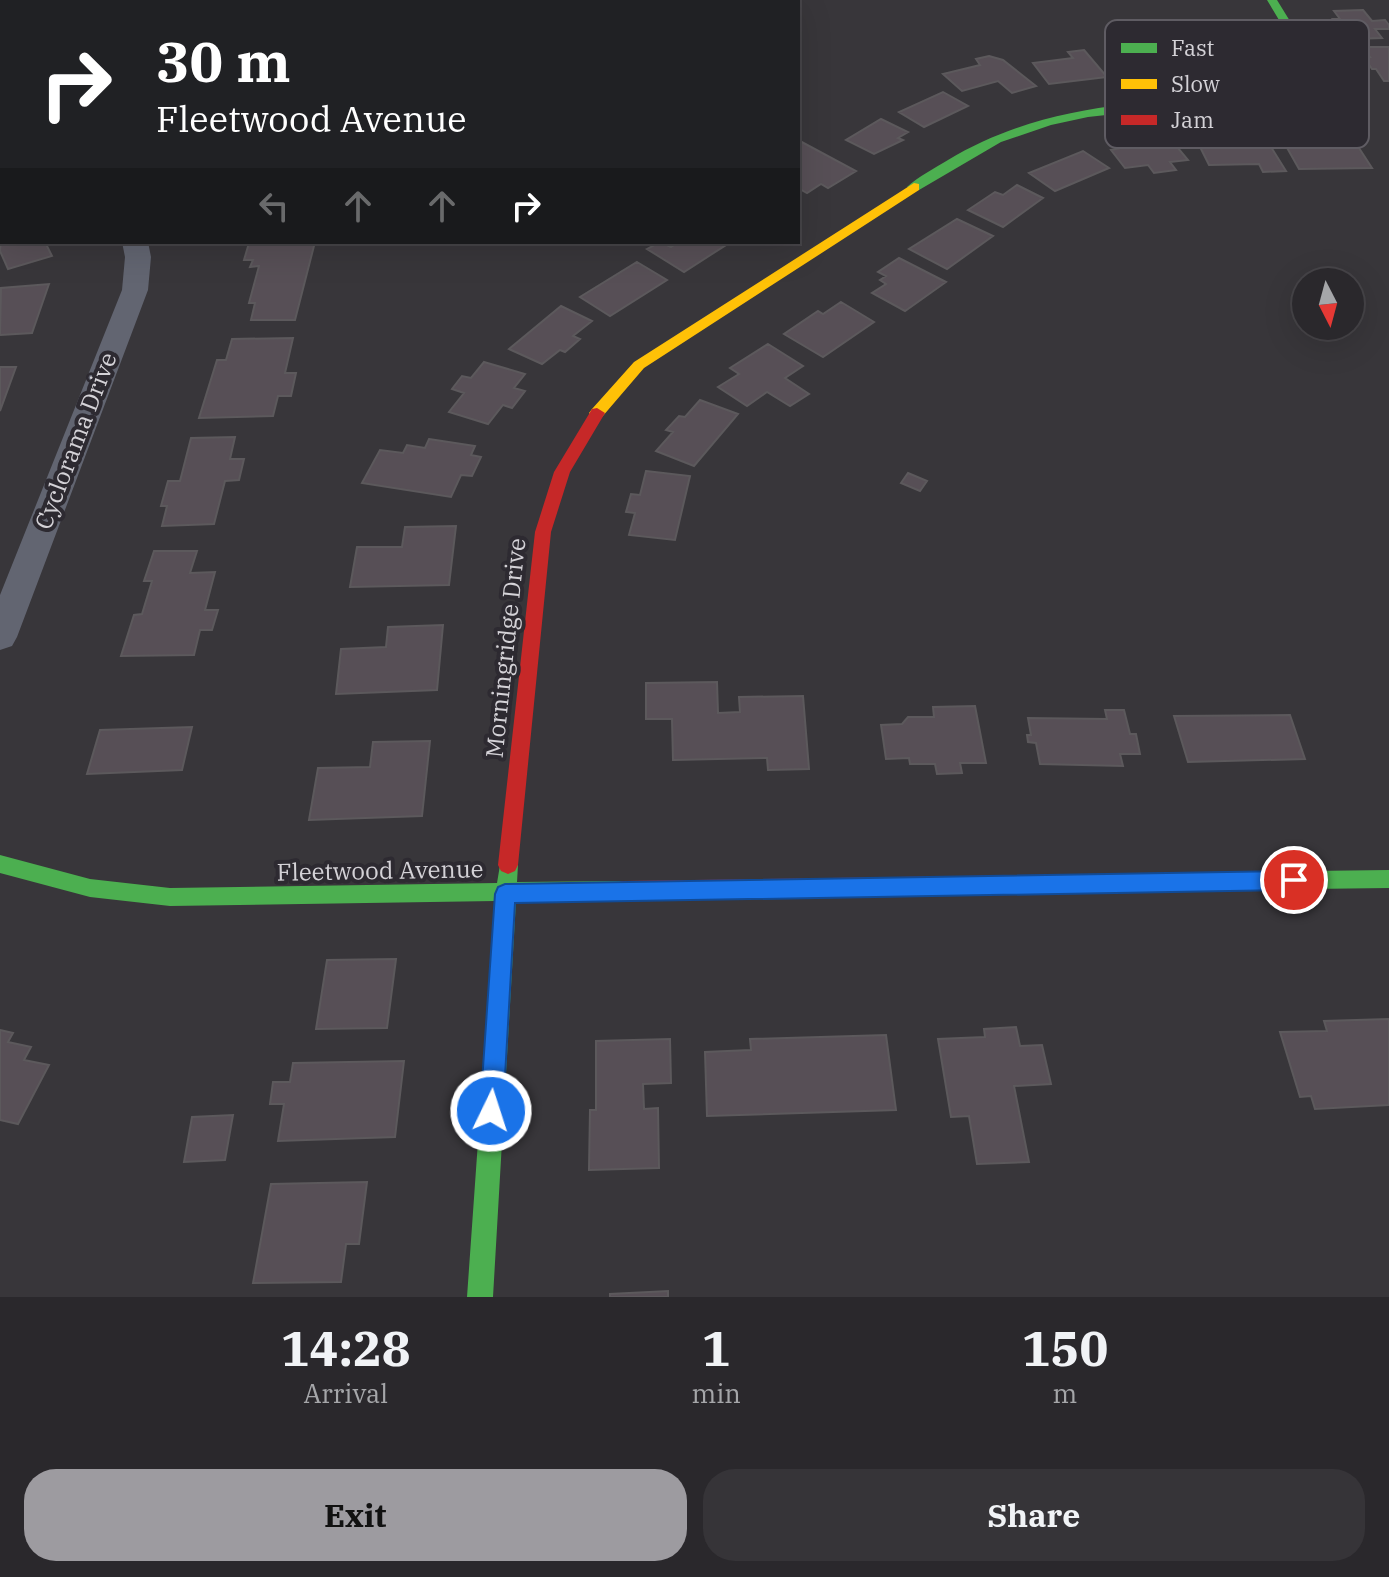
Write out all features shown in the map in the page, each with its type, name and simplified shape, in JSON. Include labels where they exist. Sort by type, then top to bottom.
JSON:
[{"type":"street","name":"Morningridge Drive","points":[[1272,0],[1284,20]]},
{"type":"street","name":"Morningridge Drive","points":[[505,894],[542,526],[556,480],[578,437],[606,399],[639,365],[965,154],[998,136],[1056,117],[1105,111]]},
{"type":"street","name":"Cyclorama Drive","points":[[0,637],[135,290],[138,257],[135,244]]},
{"type":"street","name":"Fleetwood Avenue","points":[[0,864],[90,888],[170,897],[1389,879]]},
{"type":"street","points":[[480,1297],[505,894]]},
{"type":"building","points":[[1363,10],[1372,21],[1385,20],[1389,29],[1375,29],[1382,38],[1369,38],[1369,20],[1334,20],[1340,19],[1334,11]]},
{"type":"building","points":[[1369,47],[1389,47],[1389,81],[1384,81],[1376,69],[1372,69]]},
{"type":"building","points":[[1084,50],[1105,77],[1049,84],[1033,63],[1073,58],[1068,52]]},
{"type":"building","points":[[989,56],[1003,60],[1036,86],[1012,93],[998,81],[962,91],[943,74],[980,65],[976,59]]},
{"type":"building","points":[[943,92],[968,106],[924,127],[899,112]]},
{"type":"building","points":[[881,119],[908,132],[898,138],[903,140],[874,154],[846,140]]},
{"type":"building","points":[[800,141],[856,171],[828,188],[821,184],[807,193],[800,189]]},
{"type":"building","points":[[1178,148],[1188,160],[1170,162],[1176,170],[1154,173],[1148,165],[1125,168],[1111,150]]},
{"type":"building","points":[[1200,148],[1272,148],[1286,171],[1263,172],[1259,164],[1209,165]]},
{"type":"building","points":[[1287,148],[1359,148],[1372,168],[1299,169]]},
{"type":"building","points":[[1083,151],[1109,168],[1055,191],[1029,173]]},
{"type":"building","points":[[1017,185],[1043,198],[1003,227],[968,210],[995,192],[1003,195]]},
{"type":"building","points":[[957,219],[993,236],[947,269],[909,249]]},
{"type":"building","points":[[1,244],[46,244],[52,256],[8,269],[0,251]]},
{"type":"building","points":[[249,244],[314,244],[295,320],[251,320],[255,303],[249,303],[259,266],[250,267],[253,260],[244,260]]},
{"type":"building","points":[[656,244],[671,247],[675,244],[726,245],[684,272],[647,249]]},
{"type":"building","points":[[899,258],[946,282],[905,311],[872,293],[886,284],[880,280],[886,276],[878,272]]},
{"type":"building","points":[[637,262],[667,280],[610,316],[580,297]]},
{"type":"building","points":[[49,284],[32,333],[0,335],[1,288]]},
{"type":"building","points":[[841,302],[874,322],[823,357],[784,334],[818,311],[823,314]]},
{"type":"building","points":[[561,306],[592,321],[573,336],[580,339],[565,352],[560,350],[542,364],[509,349]]},
{"type":"building","points":[[293,338],[285,373],[296,373],[291,396],[278,396],[273,416],[199,418],[217,360],[226,360],[232,339]]},
{"type":"building","points":[[768,344],[803,366],[785,378],[809,394],[790,406],[767,392],[747,406],[718,387],[739,374],[730,368]]},
{"type":"building","points":[[484,362],[525,374],[514,388],[525,391],[512,408],[503,405],[488,424],[449,412],[464,393],[452,389],[462,376],[471,378]]},
{"type":"building","points":[[0,367],[16,367],[0,411]]},
{"type":"building","points":[[700,400],[738,414],[694,466],[656,451],[673,432],[666,430],[679,416],[685,417]]},
{"type":"building","points":[[235,437],[230,459],[244,459],[239,480],[225,481],[214,524],[162,526],[167,506],[161,506],[168,481],[180,481],[191,438]]},
{"type":"building","points":[[429,439],[475,446],[471,455],[481,457],[472,476],[461,475],[451,497],[362,483],[380,450],[403,453],[407,445],[425,448]]},
{"type":"building","points":[[646,471],[690,476],[675,540],[629,535],[635,513],[626,512],[631,494],[640,495]]},
{"type":"building","points":[[908,473],[927,481],[920,491],[901,483]]},
{"type":"building","points":[[456,526],[449,585],[350,587],[357,547],[402,547],[405,527]]},
{"type":"building","points":[[154,551],[197,551],[190,573],[215,572],[205,610],[218,610],[212,630],[200,630],[194,655],[121,656],[134,615],[142,614],[152,581],[144,581]]},
{"type":"building","points":[[443,625],[437,690],[336,694],[341,649],[386,647],[388,627]]},
{"type":"building","points":[[717,682],[718,713],[740,712],[739,697],[803,696],[809,769],[768,770],[767,758],[673,760],[672,719],[646,719],[646,683]]},
{"type":"building","points":[[975,706],[986,763],[960,763],[962,773],[937,774],[935,764],[910,764],[909,758],[886,759],[881,725],[902,724],[908,717],[934,717],[933,707]]},
{"type":"building","points":[[1105,710],[1124,710],[1130,734],[1136,734],[1140,754],[1120,754],[1123,766],[1040,764],[1036,743],[1028,742],[1027,735],[1031,735],[1028,718],[1107,719]]},
{"type":"building","points":[[1290,715],[1305,759],[1188,762],[1174,716]]},
{"type":"building","points":[[192,727],[182,770],[87,774],[100,730]]},
{"type":"building","points":[[430,741],[422,816],[309,820],[318,768],[370,767],[373,742]]},
{"type":"building","points":[[396,959],[387,1028],[316,1029],[327,960]]},
{"type":"building","points":[[1389,1019],[1389,1105],[1315,1109],[1311,1096],[1300,1097],[1280,1032],[1327,1031],[1324,1021]]},
{"type":"building","points":[[1016,1027],[1020,1046],[1042,1045],[1051,1084],[1014,1086],[1029,1162],[977,1164],[969,1116],[951,1117],[938,1039],[985,1037],[984,1029]]},
{"type":"building","points":[[0,1030],[13,1033],[8,1042],[31,1047],[24,1060],[49,1065],[18,1124],[0,1120]]},
{"type":"building","points":[[886,1035],[896,1110],[707,1116],[705,1052],[751,1050],[750,1039]]},
{"type":"building","points":[[670,1039],[671,1083],[643,1084],[644,1109],[658,1108],[659,1168],[589,1170],[590,1110],[596,1110],[596,1041]]},
{"type":"building","points":[[404,1061],[395,1137],[278,1141],[284,1104],[270,1104],[273,1082],[290,1082],[293,1063]]},
{"type":"building","points":[[233,1115],[225,1160],[184,1162],[192,1117]]},
{"type":"building","points":[[367,1182],[359,1244],[346,1244],[341,1282],[253,1283],[271,1184]]},
{"type":"building","points":[[668,1291],[668,1297],[610,1297],[610,1294]]},
{"type":"traffic: fast","points":[[1272,0],[1284,20]]},
{"type":"traffic: fast","points":[[914,187],[996,139],[1048,122],[1105,111]]},
{"type":"traffic: fast","points":[[0,864],[90,888],[170,897],[622,890]]},
{"type":"traffic: fast","points":[[480,1297],[508,865]]},
{"type":"traffic: fast","points":[[1169,882],[1389,879]]},
{"type":"traffic: slow","points":[[597,413],[639,365],[914,187]]},
{"type":"traffic: jam","points":[[508,865],[543,532],[562,472],[597,413]]},
{"type":"traffic: jam","points":[[622,890],[1169,882]]},
{"type":"route","points":[[491,1111],[505,894],[1294,880]]}]
